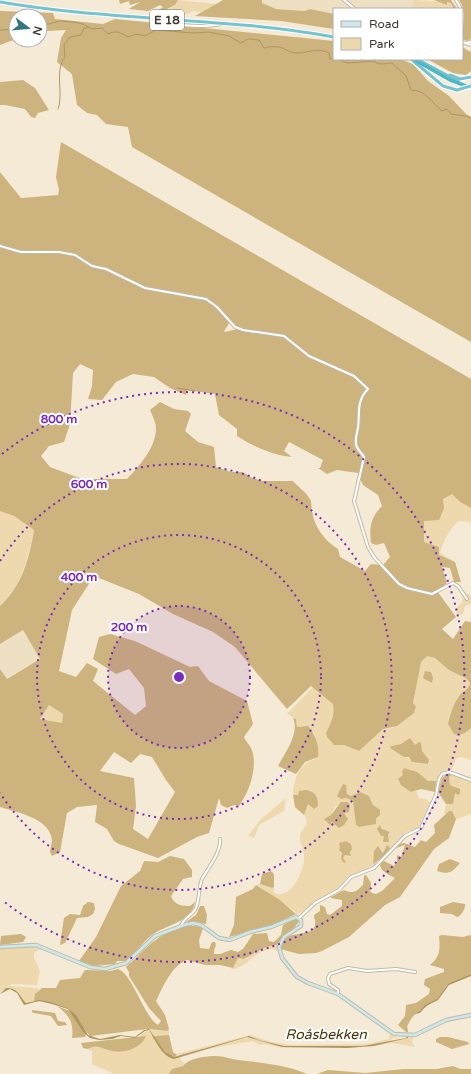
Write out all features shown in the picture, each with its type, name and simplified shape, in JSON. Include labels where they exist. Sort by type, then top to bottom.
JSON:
[{"type":"highway","name":"E 18","points":[[0,2],[70,12],[279,29],[333,36]]},
{"type":"highway","name":"E 18","points":[[0,2],[85,11],[280,27],[333,36]]},
{"type":"highway","points":[[413,60],[443,86],[457,90],[471,86]]},
{"type":"highway","points":[[414,60],[456,83],[471,86]]},
{"type":"highway","points":[[419,60],[457,81],[471,86]]},
{"type":"highway","points":[[438,70],[460,79],[471,77]]},
{"type":"main road","points":[[0,947],[36,945],[87,966],[105,969],[126,963],[155,936],[181,926],[199,924],[219,938],[230,940],[250,932],[271,927],[293,917],[299,918],[302,922],[300,927],[284,937],[280,942],[279,950],[281,956],[290,969],[300,978],[338,994],[387,1031],[406,1036],[446,1020],[471,1015]]},
{"type":"street","points":[[344,0],[354,8]]},
{"type":"street","points":[[463,43],[471,44]]},
{"type":"street","points":[[0,246],[21,252],[59,252],[75,255],[92,266],[106,269],[145,288],[206,299],[217,307],[235,327],[243,330],[284,336],[309,356],[354,376],[368,389],[361,398],[358,407],[356,446],[364,457],[354,501],[370,553],[399,584],[407,588],[432,594],[453,584],[458,586],[467,599]]},
{"type":"street","points":[[299,918],[316,903],[337,892],[351,877],[376,867],[405,836],[420,829],[436,795],[439,777],[443,773],[449,772],[471,780]]},
{"type":"street","points":[[181,926],[182,922],[192,914],[196,907],[200,885],[220,846],[220,840]]},
{"type":"street","points":[[338,994],[338,990],[329,984],[328,978],[330,974],[348,968],[367,971],[396,969],[415,972]]},
{"type":"shaded area","points":[[119,0],[178,0],[175,5],[159,13],[156,12],[163,7],[160,5],[148,11],[129,9],[140,2],[130,5],[129,1],[120,4]]},
{"type":"shaded area","points":[[223,0],[262,0],[262,3],[276,9],[305,11],[310,9],[333,14],[333,29],[281,21],[195,16]]},
{"type":"shaded area","points":[[262,0],[414,0],[411,8],[333,8],[333,14],[310,9],[305,11],[276,9],[262,3]]},
{"type":"shaded area","points":[[434,0],[451,0],[456,8],[454,8],[451,3],[447,2],[447,5]]},
{"type":"shaded area","points":[[459,0],[471,0],[471,39],[467,41],[463,39],[464,14]]},
{"type":"shaded area","points":[[0,11],[8,11],[8,42],[0,45]]},
{"type":"shaded area","points":[[48,13],[53,13],[55,19],[103,24],[115,19],[333,41],[333,60],[403,60],[413,64],[428,81],[449,96],[466,114],[471,117],[471,342],[132,147],[128,127],[106,124],[97,115],[87,113],[77,105],[72,74],[57,62],[61,38],[66,30],[48,31]]},
{"type":"shaded area","points":[[463,48],[471,52],[471,71],[466,75],[453,73],[429,60],[463,60]]},
{"type":"shaded area","points":[[23,80],[35,88],[49,110],[38,113],[35,118],[31,117],[25,109],[0,105],[0,82]]},
{"type":"shaded area","points":[[61,142],[471,379],[471,508],[460,502],[452,494],[443,499],[444,508],[439,520],[424,521],[424,542],[439,547],[439,555],[455,562],[461,582],[454,582],[450,568],[442,567],[447,583],[437,591],[456,617],[442,629],[453,639],[465,621],[471,622],[471,728],[463,734],[454,734],[448,724],[456,701],[470,683],[467,679],[449,670],[435,658],[427,656],[421,662],[413,703],[416,707],[414,713],[397,726],[383,729],[359,751],[344,745],[334,745],[327,737],[326,733],[333,716],[333,704],[311,686],[287,709],[235,647],[213,632],[173,614],[139,594],[94,576],[72,610],[59,671],[76,677],[87,663],[98,669],[93,681],[135,715],[146,706],[144,688],[129,669],[116,674],[93,659],[99,637],[110,634],[135,641],[190,667],[198,666],[209,681],[247,701],[253,724],[244,737],[251,748],[254,763],[252,778],[246,794],[239,806],[234,805],[227,808],[221,805],[219,798],[209,833],[197,837],[158,858],[114,841],[107,829],[95,822],[97,805],[77,807],[67,813],[60,852],[52,856],[50,852],[52,840],[50,832],[45,826],[31,817],[0,807],[0,669],[7,679],[40,659],[23,630],[0,644],[0,606],[8,598],[19,581],[27,562],[34,530],[14,516],[0,511],[0,172],[21,198],[58,195],[59,190],[56,177]],"holes":[[[230,322],[237,329],[225,332],[224,331]],[[80,364],[93,370],[92,386],[88,399],[102,400],[116,382],[133,374],[154,377],[170,388],[186,395],[187,390],[215,394],[219,415],[237,429],[237,436],[250,444],[263,450],[292,457],[284,451],[289,442],[323,460],[320,468],[318,468],[327,474],[337,470],[358,473],[363,485],[378,495],[382,506],[373,518],[370,532],[371,543],[376,545],[384,543],[390,557],[383,565],[371,564],[365,571],[340,557],[338,549],[325,538],[315,523],[310,499],[293,481],[263,481],[252,478],[243,472],[231,472],[216,467],[214,447],[198,442],[185,431],[191,414],[188,411],[174,409],[160,402],[150,410],[156,426],[153,443],[146,456],[127,479],[82,479],[50,467],[41,456],[49,446],[64,442],[70,424],[73,373]],[[49,705],[63,714],[62,723],[40,719]],[[114,752],[131,763],[140,754],[152,757],[175,792],[148,839],[133,829],[136,806],[134,778],[100,771]]]},
{"type":"shaded area","points":[[23,630],[40,659],[6,679],[0,669],[0,644]]},
{"type":"shaded area","points":[[425,671],[431,672],[433,678],[432,683],[423,678]]},
{"type":"shaded area","points":[[293,718],[296,719],[297,727],[308,726],[315,736],[318,744],[318,757],[305,762],[296,774],[278,766],[291,743],[295,730]]},
{"type":"shaded area","points":[[410,738],[415,745],[419,742],[421,743],[422,751],[429,760],[428,764],[412,762],[409,757],[404,757],[390,748],[391,746],[401,744]]},
{"type":"shaded area","points":[[404,768],[417,772],[428,781],[436,781],[435,792],[421,789],[411,792],[401,785],[398,779],[403,775],[402,772]]},
{"type":"shaded area","points":[[448,773],[453,774],[449,777],[450,785],[460,789],[460,794],[458,795],[455,793],[453,804],[446,804],[438,792],[442,778]]},
{"type":"shaded area","points":[[343,784],[346,785],[347,794],[351,796],[360,792],[369,796],[373,805],[380,810],[380,815],[376,819],[376,824],[359,827],[356,825],[353,801],[346,798],[341,799],[337,796]]},
{"type":"shaded area","points":[[306,790],[316,795],[318,806],[314,809],[308,804],[304,815],[295,807],[293,795],[298,795],[299,791]]},
{"type":"shaded area","points":[[341,802],[348,802],[350,806],[349,812],[344,813],[348,819],[344,825],[339,828],[332,822],[330,825],[324,819],[331,815]]},
{"type":"shaded area","points":[[449,811],[452,811],[456,819],[449,838],[434,849],[400,897],[385,905],[349,937],[322,951],[316,953],[299,954],[280,949],[283,942],[287,938],[292,935],[309,932],[313,929],[315,925],[314,915],[320,911],[320,905],[325,907],[327,914],[330,915],[342,906],[342,900],[331,897],[344,890],[350,892],[356,891],[363,885],[364,876],[366,875],[371,883],[370,891],[372,893],[376,894],[382,891],[395,878],[383,871],[380,864],[384,861],[394,866],[397,862],[397,855],[401,857],[405,845],[396,848],[399,844],[404,843],[415,847],[421,840],[426,842],[435,833],[434,825]]},
{"type":"shaded area","points":[[380,825],[382,829],[390,832],[388,834],[389,842],[383,842],[384,836],[381,836],[377,829]]},
{"type":"shaded area","points":[[346,841],[351,844],[352,849],[350,853],[351,856],[345,855],[343,858],[346,862],[344,863],[341,859],[342,853],[339,850],[339,843]]},
{"type":"shaded area","points":[[387,845],[390,848],[388,853],[373,864],[374,851],[378,846],[383,853]]},
{"type":"shaded area","points":[[170,856],[184,859],[192,870],[192,877],[183,879],[171,896],[176,903],[181,905],[190,906],[195,902],[193,909],[189,914],[184,919],[152,935],[125,961],[117,961],[115,964],[94,966],[79,961],[96,937],[121,886],[140,871],[144,861],[158,862]]},
{"type":"shaded area","points":[[450,859],[460,863],[455,869],[448,873],[437,871],[439,864]]},
{"type":"shaded area","points":[[271,871],[274,874],[274,887],[272,888],[260,884],[262,874]]},
{"type":"shaded area","points":[[256,885],[280,900],[296,914],[268,927],[229,937],[234,925],[236,897],[253,889]]},
{"type":"shaded area","points":[[88,902],[94,903],[95,909],[93,914],[88,917],[77,918],[65,943],[60,945],[64,918],[70,914],[80,915],[83,906]]},
{"type":"shaded area","points":[[453,902],[465,904],[464,910],[460,915],[457,917],[452,914],[440,913],[440,907]]},
{"type":"shaded area","points":[[200,906],[204,906],[207,915],[206,924],[186,922],[196,915]]},
{"type":"shaded area","points":[[298,919],[299,921],[297,925],[279,941],[277,945],[266,947],[244,959],[238,958],[233,968],[220,965],[205,965],[187,960],[176,967],[165,983],[156,1001],[165,1015],[169,1029],[167,1031],[147,1029],[90,1036],[68,1009],[51,1002],[34,1001],[35,994],[42,988],[56,988],[60,980],[80,978],[85,970],[111,971],[118,969],[128,978],[148,1013],[158,1025],[161,1021],[149,1008],[129,976],[129,972],[126,967],[157,939],[174,929],[184,926],[193,926],[203,928],[199,940],[200,948],[209,949],[212,942],[215,942],[216,945],[214,954],[220,954],[231,950],[238,952],[243,949],[253,934],[267,933],[269,941],[274,942],[281,935],[283,925]]},
{"type":"shaded area","points":[[21,934],[26,937],[23,942],[0,945],[1,936]]},
{"type":"shaded area","points":[[471,935],[471,974],[449,983],[437,999],[415,1013],[407,1025],[408,1032],[406,1032],[398,1025],[405,1016],[406,1005],[416,1003],[429,994],[430,989],[424,985],[425,979],[444,972],[444,969],[430,965],[434,962],[438,955],[439,936],[463,937]]},
{"type":"shaded area","points":[[471,974],[471,976],[449,985],[438,1000],[426,1006],[420,1013],[415,1014],[411,1020],[415,1013],[420,1011],[425,1005],[437,999],[449,983]]},
{"type":"shaded area","points":[[6,988],[10,988],[14,989],[26,1003],[39,1000],[51,1002],[67,1008],[76,1015],[88,1035],[100,1039],[120,1035],[135,1037],[144,1030],[149,1029],[165,1052],[174,1057],[249,1036],[284,1046],[363,1046],[406,1038],[408,1035],[408,1038],[374,1046],[347,1048],[282,1047],[247,1037],[174,1059],[162,1051],[149,1030],[135,1038],[121,1036],[112,1039],[99,1040],[90,1038],[83,1032],[68,1009],[39,1001],[24,1005],[17,993],[10,989],[0,994]]},
{"type":"shaded area","points":[[57,1006],[70,1011],[86,1035],[85,1037],[72,1038],[70,1019]]},
{"type":"shaded area","points":[[32,1010],[55,1013],[58,1021],[65,1022],[67,1025],[58,1026],[51,1016],[34,1013]]},
{"type":"shaded area","points":[[169,1035],[173,1052],[177,1055],[175,1057],[169,1055],[152,1036]]},
{"type":"shaded area","points":[[146,1036],[141,1044],[127,1051],[121,1052],[97,1047],[88,1049],[83,1048],[81,1043]]},
{"type":"shaded area","points":[[440,1037],[448,1037],[468,1042],[469,1044],[452,1049],[436,1042],[436,1039]]},
{"type":"shaded area","points":[[216,1056],[282,1066],[307,1074],[169,1074],[172,1069],[183,1066],[193,1059]]},
{"type":"shaded area","points":[[453,1066],[460,1069],[471,1069],[471,1074],[317,1074],[328,1070],[365,1073],[404,1069],[437,1069]]},
{"type":"green space","points":[[178,0],[216,4],[202,12],[191,11],[191,13],[184,14],[165,11],[175,5]]},
{"type":"green space","points":[[414,0],[447,2],[451,3],[454,8],[411,8]]},
{"type":"green space","points":[[452,494],[460,502],[471,508],[471,522],[458,521],[447,536],[441,549],[440,553],[455,562],[439,555],[424,542],[424,520],[444,508],[443,499]]},
{"type":"green space","points":[[0,511],[14,516],[34,530],[23,571],[19,580],[8,598],[0,606]]},
{"type":"green space","points":[[466,593],[471,595],[471,604],[465,606],[463,614],[457,615],[456,609],[462,602],[463,594]]},
{"type":"green space","points":[[427,656],[435,658],[449,670],[467,679],[470,683],[466,733],[471,728],[471,760],[461,757],[456,759],[452,769],[441,773],[436,781],[428,781],[418,776],[411,775],[399,778],[411,792],[416,791],[419,798],[426,799],[431,803],[420,828],[406,832],[388,853],[385,849],[383,853],[380,847],[377,861],[382,859],[372,868],[348,877],[338,890],[296,915],[296,912],[257,885],[260,884],[272,888],[274,887],[274,893],[280,894],[286,892],[296,882],[304,862],[300,835],[307,822],[304,815],[308,804],[316,809],[298,795],[293,795],[294,783],[298,773],[305,765],[315,759],[319,751],[314,733],[302,726],[297,727],[296,719],[287,714],[313,687],[333,704],[333,716],[326,733],[327,737],[334,745],[344,745],[359,751],[383,729],[392,728],[416,710],[413,703],[421,662]],"holes":[[[409,739],[415,745],[418,744],[429,763],[412,762],[411,759],[404,757],[391,746],[401,744]],[[346,785],[347,794],[351,796],[369,796],[379,817],[370,825],[359,827],[356,820],[354,805],[352,801],[345,797]],[[336,805],[345,812],[345,816],[330,824],[324,819],[331,815]],[[382,827],[383,830],[390,832],[388,834],[389,842],[384,835],[380,836],[378,828]],[[346,841],[351,852],[350,857],[346,855],[343,856],[344,860],[341,859],[342,855],[340,851],[341,842]]]},
{"type":"green space","points":[[49,705],[63,714],[62,723],[40,719]]},
{"type":"green space","points":[[453,774],[471,781],[471,814],[456,819],[454,814],[449,811],[446,814],[444,813],[446,804],[450,804],[456,787],[450,785],[449,777]]},
{"type":"green space","points":[[286,798],[284,811],[259,825],[254,838],[248,836],[260,820]]},
{"type":"green space","points":[[277,945],[277,951],[272,949],[266,950],[241,966],[235,969],[230,969],[233,968],[238,958],[245,959],[266,947]]},
{"type":"green space","points":[[36,946],[44,950],[38,950],[34,953],[34,958],[40,971],[37,985],[11,984],[11,986],[39,989],[34,1001],[25,1003],[18,992],[10,988],[6,988],[0,993],[0,948]]},
{"type":"green space","points":[[169,1029],[169,1035],[152,1035],[150,1030],[166,1031]]},
{"type":"green space","points":[[148,1030],[165,1054],[174,1059],[182,1055],[247,1037],[284,1047],[338,1048],[286,1048],[264,1044],[259,1045],[253,1041],[212,1048],[181,1056],[180,1059],[185,1064],[172,1069],[169,1074],[114,1074],[92,1064],[92,1051],[88,1049],[102,1047],[121,1052],[128,1050],[137,1045],[146,1036],[138,1037]]},
{"type":"green space","points":[[390,1034],[399,1039],[394,1037],[390,1041],[356,1047],[284,1046],[249,1036],[178,1056],[177,1054],[250,1035],[271,1042],[290,1045],[367,1044],[389,1039]]},
{"type":"green space","points":[[413,1037],[412,1042],[415,1047],[392,1043],[376,1044],[388,1043]]},
{"type":"green space","points":[[376,1044],[347,1048],[338,1048]]},
{"type":"waterway","points":[[48,24],[59,21],[73,22],[83,24],[92,29],[102,28],[108,34],[118,32],[128,37],[136,34],[145,36],[156,30],[193,33],[208,32],[229,36],[241,43],[248,39],[259,40],[264,48],[280,47],[293,53],[321,50],[329,53],[330,59],[333,58]]},
{"type":"waterway","points":[[58,109],[60,103],[60,69],[65,57],[64,45],[70,37],[81,35],[84,28],[88,28]]},
{"type":"waterway","points":[[0,30],[8,30]]},
{"type":"waterway","points":[[340,60],[347,63],[374,61],[380,64],[392,63],[406,76],[411,90],[424,94],[442,111],[447,109],[451,114],[471,118]]},
{"type":"waterway","points":[[177,388],[195,391]]},
{"type":"water label","name":"Roåsbekken","points":[[326,1034]]}]
